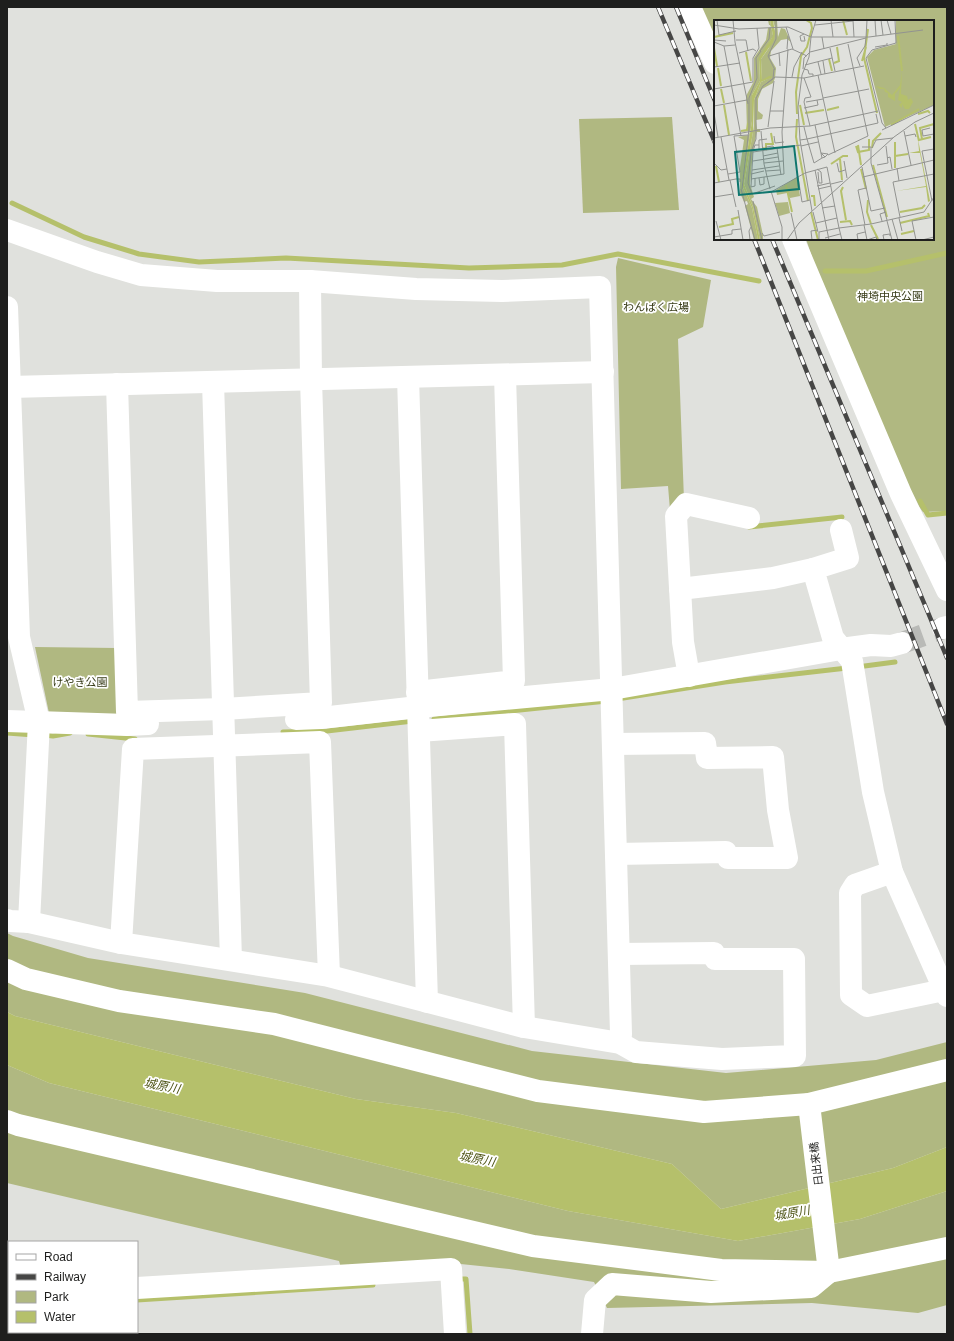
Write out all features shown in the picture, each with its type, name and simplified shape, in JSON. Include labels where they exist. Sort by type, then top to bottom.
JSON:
[{"type":"street","points":[[690,7],[714,61]]},
{"type":"street","points":[[7,230],[97,262],[141,275],[217,281],[310,281],[416,288],[502,291],[600,286],[619,954],[620,1043]]},
{"type":"street","points":[[793,240],[901,494],[947,590]]},
{"type":"street","points":[[121,943],[133,749],[321,703],[311,379],[310,281]]},
{"type":"street","points":[[7,307],[10,387],[13,636],[39,732],[29,922]]},
{"type":"street","points":[[10,387],[603,372]]},
{"type":"street","points":[[418,711],[514,681],[504,375]]},
{"type":"street","points":[[408,377],[427,1002]]},
{"type":"street","points":[[213,382],[231,960]]},
{"type":"street","points":[[117,384],[127,712],[320,742],[329,976]]},
{"type":"street","points":[[689,676],[683,642],[676,516],[686,504],[749,518]]},
{"type":"street","points":[[680,589],[772,578],[813,569],[848,558],[840,530]]},
{"type":"street","points":[[813,569],[833,638],[849,661],[873,792],[892,872],[946,993],[867,1006],[851,995],[850,893],[855,885],[892,872]]},
{"type":"street","points":[[7,721],[39,732],[127,725],[224,726],[612,697],[689,676],[849,661],[871,645],[891,646],[902,643]]},
{"type":"street","points":[[418,711],[515,724],[524,1027]]},
{"type":"street","points":[[613,744],[705,743],[707,758],[773,757],[778,810],[787,858],[728,858],[726,852],[616,854]]},
{"type":"street","points":[[7,920],[29,922],[121,943],[329,976],[524,1027],[620,1043],[636,1052],[722,1059],[795,1056],[794,959],[715,959],[714,953],[619,954]]},
{"type":"street","points":[[7,970],[26,979],[119,1001],[274,1024],[538,1091],[704,1112],[809,1104],[947,1070]]},
{"type":"street","name":"日出来橋","points":[[809,1104],[829,1272]]},
{"type":"street","points":[[7,1121],[33,1129],[533,1246],[721,1270],[829,1272],[947,1248]]},
{"type":"street","points":[[592,1334],[595,1300],[612,1284],[711,1292],[811,1287],[829,1272]]},
{"type":"street","points":[[138,1288],[451,1276],[455,1334]]},
{"type":"green space","name":"神埼中央公園","points":[[700,7],[947,7],[947,511],[923,512],[908,492],[814,263],[806,240],[934,240],[934,20],[714,20],[714,38]]},
{"type":"green space","points":[[672,117],[679,210],[583,213],[579,119]]},
{"type":"green space","name":"わんぱく広場","points":[[618,258],[711,280],[703,327],[678,339],[684,500],[670,510],[668,486],[621,489],[616,267]]},
{"type":"green space","name":"けやき公園","points":[[35,647],[117,648],[118,718],[49,713]]},
{"type":"green space","points":[[7,933],[88,958],[305,993],[532,1051],[726,1073],[876,1060],[947,1042],[947,1147],[893,1168],[721,1209],[672,1164],[456,1113],[356,1099],[15,1016],[7,1012]]},
{"type":"green space","points":[[7,1065],[49,1083],[568,1211],[738,1241],[860,1219],[947,1191],[947,1305],[918,1313],[812,1303],[607,1308],[594,1282],[509,1269],[451,1263],[342,1271],[339,1261],[7,1183]]},
{"type":"water","name":"城原川","points":[[7,1012],[15,1016],[356,1099],[456,1113],[672,1164],[721,1209],[893,1168],[947,1147],[947,1191],[860,1219],[738,1241],[568,1211],[49,1083],[7,1065]]},
{"type":"waterway","points":[[12,203],[84,237],[139,254],[199,262],[286,258],[469,268],[562,265],[618,254],[759,281]]},
{"type":"waterway","points":[[825,271],[866,271],[947,253]]},
{"type":"waterway","points":[[920,501],[928,515],[947,513]]},
{"type":"waterway","points":[[749,527],[842,517]]},
{"type":"waterway","points":[[857,667],[895,662]]},
{"type":"waterway","points":[[617,699],[725,682],[847,668]]},
{"type":"waterway","points":[[434,719],[607,701]]},
{"type":"waterway","points":[[283,732],[327,731],[413,721]]},
{"type":"waterway","points":[[7,733],[34,735]]},
{"type":"waterway","points":[[44,735],[53,736],[70,733]]},
{"type":"waterway","points":[[88,734],[135,739]]},
{"type":"waterway","points":[[457,1279],[466,1279],[470,1334]]},
{"type":"waterway","points":[[138,1300],[373,1285]]},
{"type":"tunnel","points":[[902,643],[943,628]]},
{"type":"railway","points":[[658,7],[714,141]]},
{"type":"railway","points":[[676,7],[714,99]]},
{"type":"railway","points":[[754,240],[947,724]]},
{"type":"railway","points":[[772,240],[947,658]]}]
